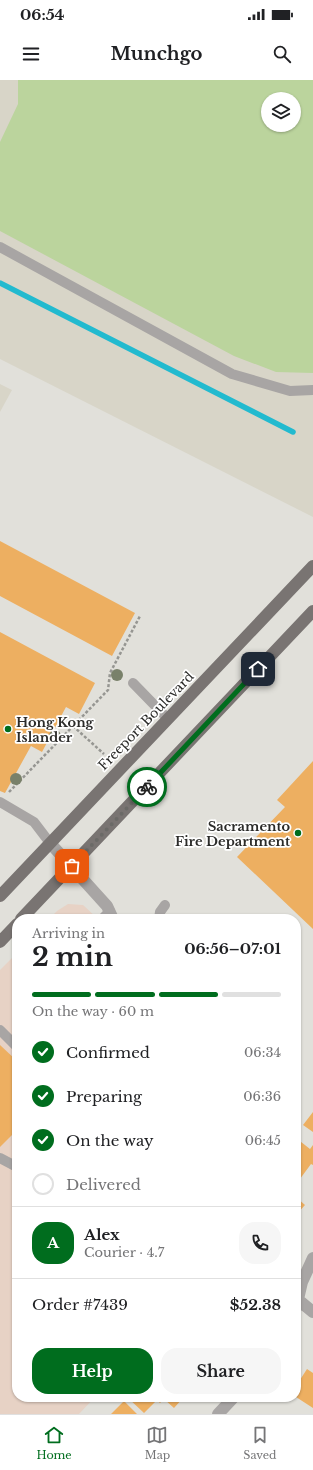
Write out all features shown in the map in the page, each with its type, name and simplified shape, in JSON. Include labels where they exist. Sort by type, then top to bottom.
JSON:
[{"type":"main road","name":"Freeport Boulevard","points":[[1,892],[50,843],[313,566]]},
{"type":"main road","points":[[26,914],[313,612]]},
{"type":"main road","points":[[0,942],[12,929]]},
{"type":"street","points":[[50,843],[107,906],[108,914]]},
{"type":"street","points":[[301,1286],[313,1258]]},
{"type":"street","points":[[301,1304],[313,1312]]},
{"type":"street","points":[[218,1414],[229,1402]]},
{"type":"lane","points":[[0,247],[232,374],[290,391],[313,390]]},
{"type":"lane","points":[[133,683],[168,719]]},
{"type":"lane","points":[[3,799],[34,822],[50,843]]},
{"type":"lane","points":[[160,914],[165,905]]},
{"type":"lane","points":[[1,1026],[12,1034]]},
{"type":"lane","points":[[1,1026],[12,1040]]},
{"type":"lane","points":[[0,1158],[12,1164]]},
{"type":"path","points":[[3,799],[108,690],[110,673],[140,616]]},
{"type":"path","points":[[73,726],[104,754]]},
{"type":"shaded area","points":[[0,80],[313,80],[313,517],[0,359]]},
{"type":"shaded area","points":[[0,384],[12,390],[0,412]]},
{"type":"shaded area","points":[[68,904],[83,905],[93,914],[54,914]]},
{"type":"shaded area","points":[[12,958],[12,1402],[90,1402],[79,1414],[0,1414],[0,970]]},
{"type":"green space","points":[[18,80],[313,80],[313,373],[276,372],[234,356],[0,231],[0,142],[18,104]]},
{"type":"building","points":[[0,541],[135,613],[112,656],[0,596]]},
{"type":"building","points":[[0,632],[95,683],[79,714],[66,707],[42,752],[31,746],[5,793],[0,791]]},
{"type":"building","points":[[313,761],[313,929],[301,918],[301,914],[297,914],[237,857],[285,807],[277,800]]},
{"type":"building","points":[[0,1045],[12,1056],[12,1135],[0,1147]]},
{"type":"building","points":[[313,1112],[313,1132],[303,1125]]},
{"type":"building","points":[[301,1142],[310,1149],[313,1145],[313,1165],[311,1164],[301,1178]]},
{"type":"building","points":[[301,1201],[305,1205],[301,1209]]},
{"type":"building","points":[[307,1369],[313,1373],[313,1408],[301,1400],[301,1378]]},
{"type":"building","points":[[123,1402],[125,1402],[137,1414],[111,1414]]},
{"type":"building","points":[[132,1402],[155,1402],[144,1413]]},
{"type":"building","points":[[167,1402],[179,1402],[174,1408]]},
{"type":"waterway","points":[[0,283],[293,432]]},
{"type":"way so far","points":[[72,866],[147,787]]},
{"type":"place","name":"Hong Kong Islander","points":[[8,729]]},
{"type":"place","name":"Sacramento Fire Department","points":[[298,833]]},
{"type":"route","points":[[147,787],[258,669]]}]
